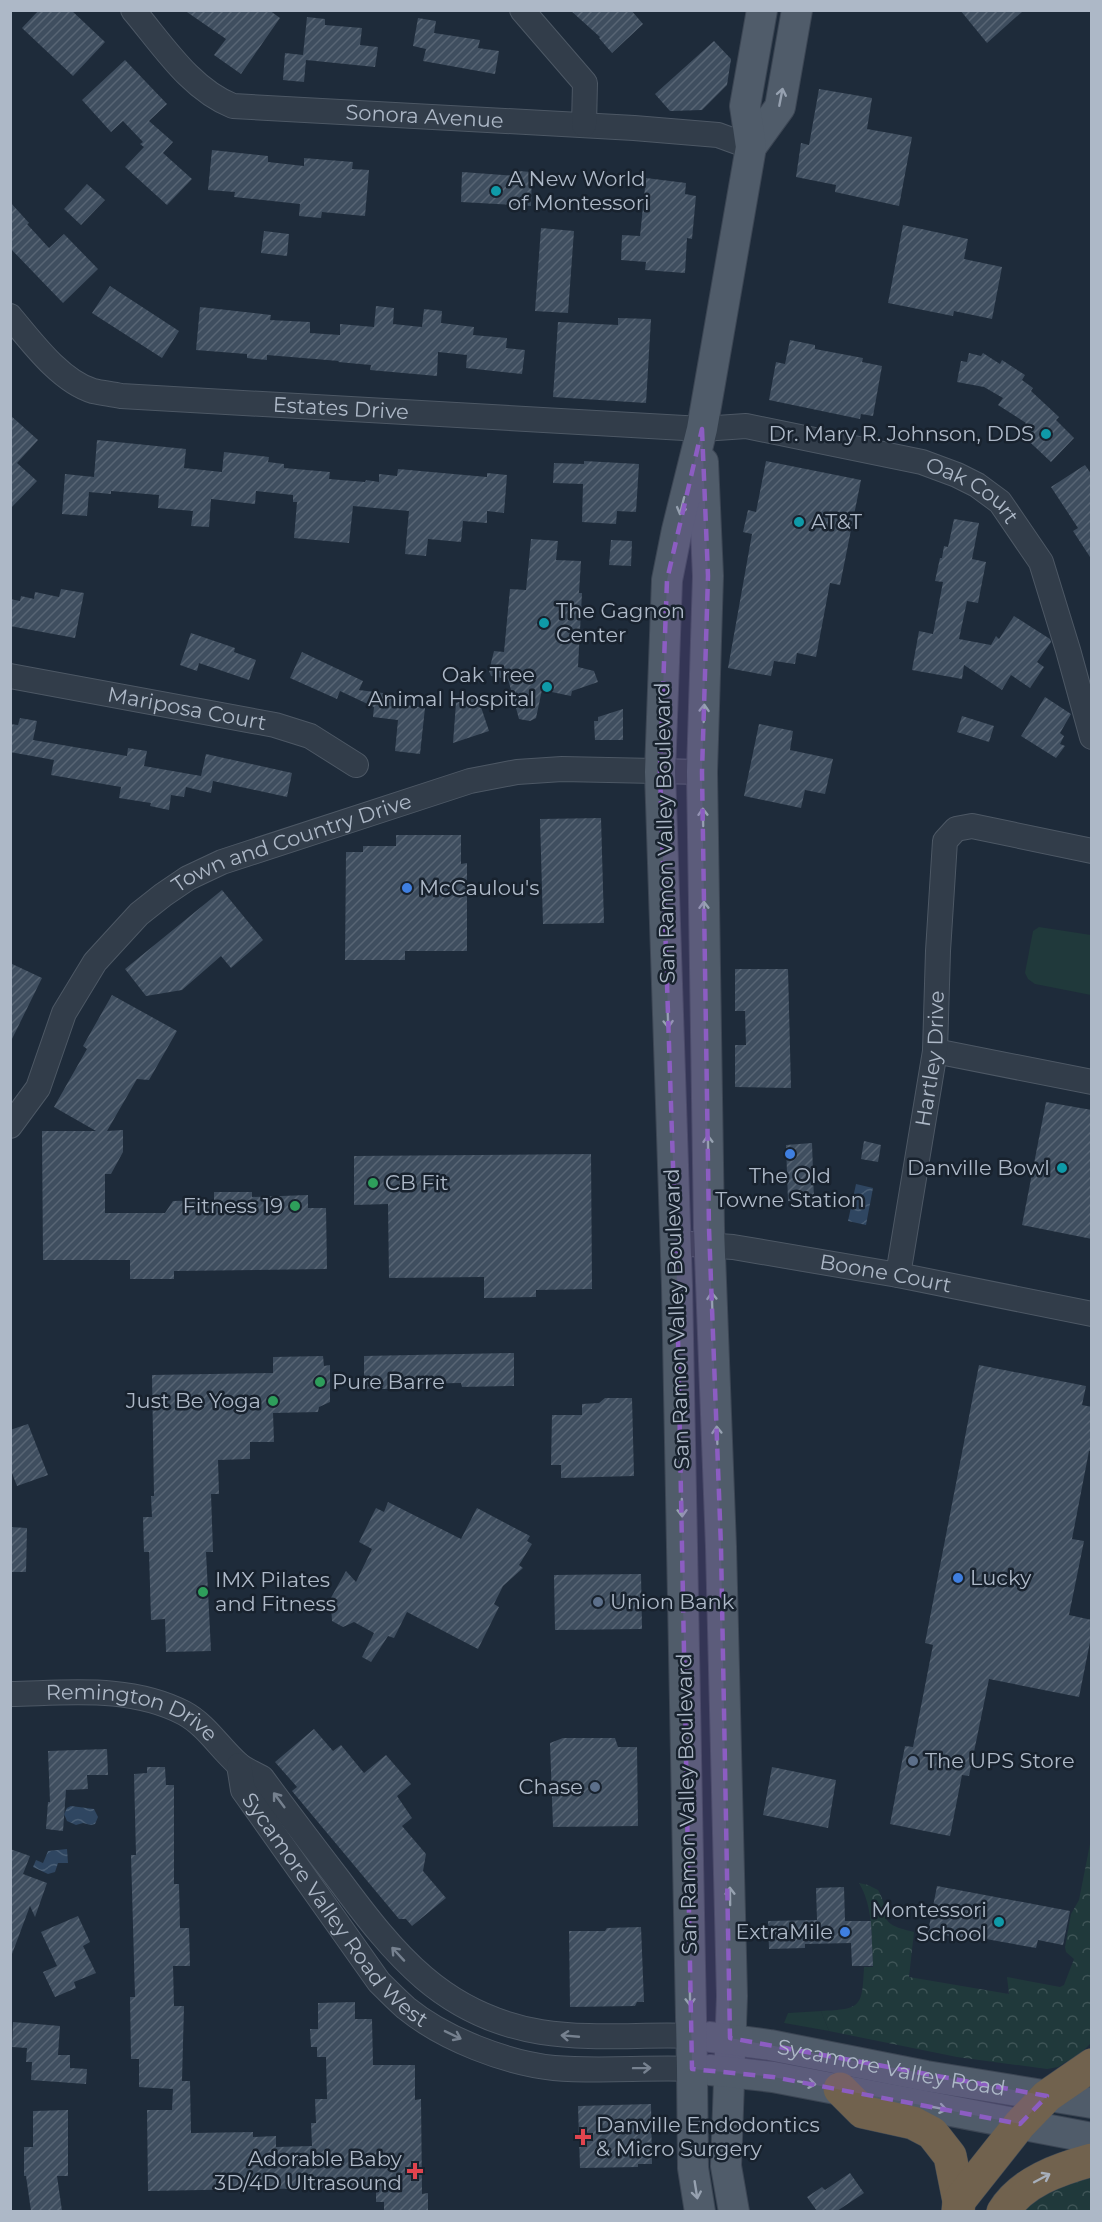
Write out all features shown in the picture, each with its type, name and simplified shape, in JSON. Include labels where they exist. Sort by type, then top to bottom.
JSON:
[{"type":"highway","points":[[959,2206],[1020,2124],[1047,2096],[1092,2065]]},
{"type":"highway","points":[[840,2089],[863,2112],[913,2123],[932,2133],[950,2157],[959,2206]]},
{"type":"highway","points":[[1002,2211],[1028,2186],[1055,2172],[1086,2145]]},
{"type":"main road","name":"San Ramon Valley Boulevard","points":[[700,2211],[693,2168],[676,1243],[660,772],[667,580],[676,530],[702,429],[751,147],[745,106],[762,10]]},
{"type":"main road","name":"San Ramon Valley Boulevard","points":[[751,147],[780,107],[797,10]]},
{"type":"main road","name":"San Ramon Valley Boulevard","points":[[702,429],[708,576],[702,772],[710,1244],[722,1546],[732,1996],[726,2166],[734,2211]]},
{"type":"main road","name":"Sycamore Valley Road","points":[[692,2036],[730,2038],[926,2076],[1088,2102]]},
{"type":"main road","name":"Sycamore Valley Road","points":[[692,2069],[729,2071],[840,2089],[1020,2124],[1086,2145]]},
{"type":"street","name":"Sonora Avenue","points":[[133,10],[194,80],[216,99],[232,106],[584,125],[718,135],[751,147]]},
{"type":"street","points":[[522,10],[585,83],[584,125]]},
{"type":"street","name":"Estates Drive","points":[[10,316],[49,361],[76,383],[92,391],[121,396],[702,429]]},
{"type":"street","name":"Oak Court","points":[[702,429],[746,426],[922,462],[977,485],[1000,502],[1041,562],[1092,737]]},
{"type":"street","name":"Mariposa Court","points":[[10,676],[275,725],[310,736],[356,765]]},
{"type":"street","name":"Town and Country Drive","points":[[10,1126],[38,1088],[64,1013],[95,962],[139,914],[188,878],[222,862],[470,781],[518,772],[562,769],[702,772]]},
{"type":"street","name":"Hartley Drive","points":[[898,1275],[935,1052],[945,841],[956,829],[972,826],[1092,851]]},
{"type":"street","points":[[935,1052],[1092,1082]]},
{"type":"street","name":"Boone Court","points":[[676,1243],[710,1244],[898,1275],[1092,1314]]},
{"type":"street","name":"Remington Drive","points":[[10,1694],[114,1692],[152,1701],[184,1714],[212,1735],[239,1765]]},
{"type":"street","name":"Sycamore Valley Road West","points":[[239,1765],[262,1778],[378,1933],[429,1983],[455,2001],[509,2024],[561,2035],[586,2037],[692,2036]]},
{"type":"street","name":"Sycamore Valley Road West","points":[[239,1765],[243,1790],[379,1982],[407,2008],[438,2028],[478,2048],[527,2064],[582,2069],[692,2069]]},
{"type":"highlighted area","points":[[702,429],[708,576],[702,772],[709,1228],[721,1547],[730,2038],[1047,2096],[1020,2124],[773,2077],[692,2069],[677,1286],[660,772],[667,580]]},
{"type":"green space","points":[[1039,927],[1091,935],[1091,995],[1035,984],[1028,979],[1025,973],[1033,931]]},
{"type":"green space","points":[[1091,1839],[1091,2043],[1070,2064],[1067,2061],[1058,2067],[1047,2069],[957,2057],[829,2031],[821,2011],[845,2009],[857,2003],[862,1990],[864,1967],[873,1967],[869,1913],[859,1883],[878,1890],[888,1922],[914,1932],[909,1977],[1009,1994],[1007,1977],[1060,1987],[1064,1985],[1074,1959],[1066,1952],[1065,1947],[1071,1914],[1079,1900]]},
{"type":"green space","points":[[821,2011],[829,2031],[784,2023],[788,2013]]},
{"type":"green space","points":[[1091,2176],[1091,2211],[1022,2212],[1043,2193]]},
{"type":"water","points":[[856,1184],[873,1188],[866,1225],[848,1221]]},
{"type":"water","points":[[71,1806],[94,1809],[98,1817],[95,1824],[76,1825],[67,1821],[64,1814]]},
{"type":"water","points":[[67,1849],[68,1863],[58,1863],[55,1872],[48,1874],[33,1867],[36,1860],[43,1863],[48,1851]]},
{"type":"building","points":[[39,10],[71,10],[105,42],[73,76],[22,28]]},
{"type":"building","points":[[184,10],[269,10],[280,18],[241,74],[214,55],[226,39]]},
{"type":"building","points":[[570,10],[631,10],[643,24],[612,53],[600,37]]},
{"type":"building","points":[[960,10],[1024,10],[987,43]]},
{"type":"building","points":[[307,17],[325,19],[325,25],[362,28],[360,45],[378,47],[375,67],[306,60],[304,82],[283,80],[285,53],[303,55]]},
{"type":"building","points":[[418,18],[436,21],[434,33],[480,40],[478,48],[499,51],[495,74],[423,61],[426,49],[413,46]]},
{"type":"building","points":[[714,41],[731,59],[727,85],[702,110],[670,111],[655,94]]},
{"type":"building","points":[[125,60],[167,104],[149,121],[173,142],[163,153],[192,179],[167,205],[125,167],[144,147],[140,144],[143,142],[123,121],[111,132],[82,100]]},
{"type":"building","points":[[819,89],[872,98],[867,129],[912,137],[899,206],[835,192],[836,185],[796,177],[801,143],[809,145]]},
{"type":"building","points":[[212,150],[268,156],[268,162],[304,166],[304,158],[353,162],[352,169],[369,170],[365,216],[322,212],[321,218],[299,216],[300,204],[234,197],[235,192],[208,190]]},
{"type":"building","name":"A New World of Montessori","points":[[518,171],[532,172],[531,206],[461,202],[462,172],[518,176]]},
{"type":"building","points":[[646,178],[686,183],[685,194],[696,196],[692,239],[687,238],[685,273],[645,270],[646,262],[621,260],[622,235],[640,236]]},
{"type":"building","points":[[87,184],[105,200],[81,225],[64,209]]},
{"type":"building","points":[[10,202],[49,248],[64,234],[98,269],[63,303],[10,248]]},
{"type":"building","points":[[903,225],[968,239],[964,259],[1002,267],[992,319],[954,311],[953,316],[888,303]]},
{"type":"building","points":[[541,228],[574,231],[568,313],[535,311]]},
{"type":"building","points":[[264,231],[289,234],[287,256],[261,253]]},
{"type":"building","points":[[110,286],[179,331],[162,358],[92,313]]},
{"type":"building","points":[[376,306],[394,308],[393,324],[422,327],[424,309],[442,311],[441,323],[474,327],[473,335],[507,338],[506,348],[525,350],[522,374],[466,368],[467,355],[438,352],[437,376],[370,370],[371,365],[339,361],[267,355],[267,360],[247,358],[247,354],[196,350],[200,307],[271,315],[270,320],[310,322],[310,333],[340,335],[340,324],[374,327]]},
{"type":"building","points":[[618,318],[651,319],[646,403],[553,397],[558,322],[618,325]]},
{"type":"building","points":[[790,340],[815,345],[815,349],[863,358],[862,362],[882,366],[873,416],[861,414],[860,419],[769,400],[776,362],[785,364]]},
{"type":"building","points":[[969,353],[981,356],[983,353],[1000,364],[1002,360],[1025,375],[1022,380],[1033,388],[1031,391],[1059,417],[1056,420],[1074,438],[1051,462],[1018,431],[1026,423],[998,405],[1003,398],[984,387],[957,382],[961,361],[967,362]]},
{"type":"building","points":[[10,415],[38,440],[17,463],[37,481],[10,509]]},
{"type":"building","points":[[97,440],[186,449],[184,468],[222,472],[224,452],[269,457],[268,462],[284,464],[284,468],[330,472],[329,479],[365,482],[366,480],[379,482],[379,474],[397,476],[398,469],[487,477],[487,473],[507,475],[504,513],[487,511],[487,523],[463,521],[461,542],[428,539],[426,556],[405,554],[409,511],[353,506],[349,543],[294,538],[297,502],[293,502],[293,495],[256,491],[255,504],[211,499],[209,527],[191,526],[193,511],[158,508],[159,495],[111,491],[111,494],[89,492],[87,516],[62,514],[65,474],[94,477]]},
{"type":"building","points":[[584,461],[639,464],[636,512],[617,511],[616,524],[582,522],[583,484],[553,483],[554,463],[584,464]]},
{"type":"building","points":[[766,461],[861,480],[840,585],[830,583],[816,657],[797,653],[795,664],[774,661],[771,676],[728,668],[752,534],[743,532],[748,510],[756,512]]},
{"type":"building","points":[[1085,465],[1092,475],[1092,560],[1073,531],[1078,528],[1051,487]]},
{"type":"building","points":[[954,519],[979,523],[972,559],[986,562],[978,603],[967,601],[959,639],[991,645],[996,636],[999,639],[1014,616],[1050,639],[1051,642],[1037,662],[1044,667],[1030,688],[1011,675],[1002,690],[964,665],[962,679],[912,670],[919,631],[933,634],[943,582],[935,581],[944,546],[948,547]]},
{"type":"building","points":[[531,539],[558,541],[556,560],[581,561],[579,593],[582,593],[578,667],[594,671],[598,682],[572,691],[571,696],[542,690],[536,718],[530,721],[519,719],[508,679],[491,676],[489,671],[494,651],[504,652],[510,589],[526,590]]},
{"type":"building","points":[[611,540],[632,541],[631,566],[609,565]]},
{"type":"building","points":[[61,589],[84,593],[75,638],[10,626],[10,599],[20,601],[21,596],[34,599],[35,592],[59,597]]},
{"type":"building","points":[[191,633],[235,648],[234,652],[256,660],[249,680],[199,663],[197,671],[180,665]]},
{"type":"building","points":[[302,652],[363,681],[359,690],[391,694],[394,703],[425,708],[420,754],[395,751],[398,720],[373,717],[374,707],[340,691],[337,699],[290,678]]},
{"type":"building","points":[[477,695],[489,731],[453,743],[456,703]]},
{"type":"building","points":[[1045,697],[1071,714],[1060,733],[1064,736],[1060,744],[1065,746],[1056,758],[1021,736]]},
{"type":"building","points":[[623,709],[623,740],[595,740],[594,721],[598,721],[598,717]]},
{"type":"building","points":[[962,716],[994,726],[989,742],[957,732]]},
{"type":"building","points":[[20,718],[37,721],[33,740],[127,756],[128,748],[147,751],[144,766],[201,776],[206,754],[292,773],[287,797],[213,781],[211,793],[186,787],[184,797],[171,795],[169,810],[150,806],[151,803],[119,798],[121,787],[51,775],[54,760],[10,752],[10,724],[18,725]]},
{"type":"building","points":[[759,724],[793,731],[790,750],[833,759],[825,794],[805,790],[801,808],[744,796]]},
{"type":"building","points":[[601,818],[604,923],[543,924],[540,819]]},
{"type":"building","name":"McCaulou's","points":[[396,835],[461,835],[461,864],[467,863],[467,951],[405,951],[405,960],[345,960],[346,852],[363,852],[363,846],[396,846]]},
{"type":"building","points":[[222,890],[263,940],[231,968],[221,956],[182,990],[146,996],[125,969]]},
{"type":"building","points":[[10,963],[42,978],[10,1043]]},
{"type":"building","points":[[735,969],[788,969],[791,1088],[735,1087],[735,1045],[746,1045],[745,1011],[735,1011]]},
{"type":"building","points":[[112,995],[177,1031],[149,1080],[137,1079],[107,1131],[123,1130],[123,1152],[111,1174],[105,1174],[105,1213],[165,1213],[173,1201],[214,1200],[214,1192],[252,1192],[252,1197],[308,1195],[308,1208],[326,1208],[327,1269],[174,1271],[174,1279],[130,1279],[130,1260],[43,1260],[42,1131],[96,1131],[54,1107],[87,1049],[83,1046]]},
{"type":"building","name":"Danville Bowl","points":[[1046,1102],[1092,1110],[1092,1239],[1022,1225]]},
{"type":"building","points":[[864,1141],[881,1145],[878,1162],[861,1159]]},
{"type":"building","name":"The Old Towne Station","points":[[812,1143],[814,1200],[788,1201],[786,1145]]},
{"type":"building","points":[[591,1154],[592,1289],[536,1290],[536,1297],[484,1298],[484,1277],[389,1278],[388,1204],[354,1205],[354,1156]]},
{"type":"building","points":[[514,1353],[514,1386],[462,1387],[461,1383],[398,1384],[398,1389],[364,1389],[364,1356]]},
{"type":"building","points":[[323,1356],[324,1366],[330,1365],[330,1402],[319,1407],[318,1412],[273,1413],[274,1442],[250,1442],[250,1459],[218,1460],[219,1494],[211,1494],[213,1552],[206,1552],[211,1651],[166,1652],[165,1619],[151,1620],[149,1552],[144,1552],[143,1517],[152,1517],[151,1496],[154,1496],[152,1375],[273,1373],[273,1357]]},
{"type":"building","points":[[979,1365],[1086,1386],[1082,1405],[1092,1407],[1092,1451],[1089,1451],[1072,1539],[1084,1541],[1069,1615],[1092,1620],[1092,1632],[1079,1697],[989,1679],[969,1776],[962,1775],[950,1836],[890,1824],[905,1746],[913,1747],[933,1645],[925,1643]]},
{"type":"building","points":[[605,1398],[632,1398],[634,1476],[561,1478],[561,1465],[551,1465],[552,1415],[582,1415],[582,1404],[599,1403]]},
{"type":"building","points":[[28,1424],[48,1475],[17,1486],[10,1468],[10,1430]]},
{"type":"building","points":[[388,1502],[461,1539],[477,1508],[530,1536],[527,1541],[532,1544],[519,1565],[523,1568],[503,1586],[494,1604],[499,1607],[478,1649],[407,1612],[394,1638],[388,1636],[371,1662],[362,1657],[374,1633],[354,1622],[343,1627],[332,1621],[331,1605],[328,1603],[346,1571],[356,1582],[372,1549],[359,1542],[376,1508],[384,1512]]},
{"type":"building","points":[[10,1527],[27,1528],[26,1572],[10,1572]]},
{"type":"building","name":"Union Bank","points":[[641,1574],[642,1629],[555,1630],[554,1575]]},
{"type":"building","points":[[314,1729],[333,1751],[341,1745],[364,1773],[386,1755],[411,1784],[397,1796],[412,1818],[402,1826],[426,1854],[423,1871],[446,1898],[412,1926],[406,1919],[399,1919],[292,1791],[297,1787],[275,1762]]},
{"type":"building","name":"Chase","points":[[563,1738],[615,1738],[618,1747],[637,1747],[638,1826],[553,1827],[550,1743]]},
{"type":"building","points":[[107,1749],[108,1775],[87,1775],[88,1789],[66,1790],[63,1831],[46,1829],[48,1802],[50,1802],[48,1751]]},
{"type":"building","points":[[147,1767],[165,1767],[166,1785],[174,1785],[174,1884],[179,1884],[180,1928],[189,1928],[190,1966],[173,1966],[174,2006],[184,2006],[182,2081],[190,2081],[191,2133],[253,2132],[253,2137],[276,2136],[276,2147],[312,2146],[311,2123],[316,2123],[315,2099],[327,2099],[326,2057],[317,2057],[317,2047],[311,2047],[310,2029],[318,2029],[318,2003],[355,2002],[355,2019],[372,2019],[373,2065],[415,2065],[415,2100],[421,2099],[422,2194],[428,2193],[428,2211],[384,2211],[384,2202],[376,2202],[376,2187],[148,2191],[147,2110],[172,2110],[173,2089],[139,2087],[139,2059],[131,2059],[130,1997],[135,1997],[131,1855],[136,1855],[134,1774],[147,1773]]},
{"type":"building","points":[[772,1767],[836,1780],[828,1828],[763,1815]]},
{"type":"building","points":[[10,1849],[30,1856],[23,1874],[47,1883],[35,1917],[30,1906],[12,1954]]},
{"type":"building","name":"Montessori School","points":[[937,1886],[1070,1911],[1063,1945],[1038,1940],[1036,1948],[975,1937],[975,1941],[928,1932]]},
{"type":"building","name":"ExtraMile","points":[[844,1887],[845,1921],[871,1921],[873,1966],[852,1966],[851,1943],[805,1944],[805,1948],[769,1949],[768,1921],[817,1920],[816,1888]]},
{"type":"building","points":[[78,1916],[90,1942],[83,1946],[96,1973],[74,1982],[76,1988],[55,1997],[43,1972],[57,1966],[41,1932]]},
{"type":"building","points":[[641,1927],[644,2002],[637,2002],[635,2006],[570,2007],[569,1931],[605,1931],[607,1928]]},
{"type":"building","points":[[13,2022],[60,2026],[58,2055],[70,2055],[70,2068],[87,2069],[86,2084],[31,2080],[32,2062],[26,2062],[27,2048],[12,2047]]},
{"type":"building","points":[[651,2104],[652,2164],[638,2164],[638,2167],[580,2168],[578,2106]]},
{"type":"building","points":[[68,2110],[68,2176],[57,2176],[62,2211],[31,2211],[26,2176],[24,2176],[24,2147],[33,2147],[33,2111]]},
{"type":"building","points":[[850,2173],[864,2193],[837,2211],[817,2211],[807,2197],[822,2187],[825,2190]]},
{"type":"place","name":"A New World of Montessori","points":[[496,191]]},
{"type":"place","name":"Dr. Mary R. Johnson, DDS","points":[[1046,434]]},
{"type":"place","name":"AT&T","points":[[799,522]]},
{"type":"place","name":"The Gagnon Center","points":[[544,623]]},
{"type":"place","name":"Oak Tree Animal Hospital","points":[[547,687]]},
{"type":"place","name":"McCaulou's","points":[[407,888]]},
{"type":"place","name":"The Old Towne Station","points":[[790,1154]]},
{"type":"place","name":"Danville Bowl","points":[[1062,1168]]},
{"type":"place","name":"CB Fit","points":[[373,1183]]},
{"type":"place","name":"Fitness 19","points":[[295,1206]]},
{"type":"place","name":"Pure Barre","points":[[320,1382]]},
{"type":"place","name":"Just Be Yoga","points":[[273,1401]]},
{"type":"place","name":"Lucky","points":[[958,1578]]},
{"type":"place","name":"IMX Pilates and Fitness","points":[[203,1592]]},
{"type":"place","name":"Union Bank","points":[[598,1602]]},
{"type":"place","name":"The UPS Store","points":[[913,1761]]},
{"type":"place","name":"Chase","points":[[595,1787]]},
{"type":"place","name":"Montessori School","points":[[999,1922]]},
{"type":"place","name":"ExtraMile","points":[[845,1932]]},
{"type":"place","name":"Danville Endodontics & Micro Surgery","points":[[583,2137]]},
{"type":"place","name":"Adorable Baby 3D/4D Ultrasound","points":[[415,2171]]}]
